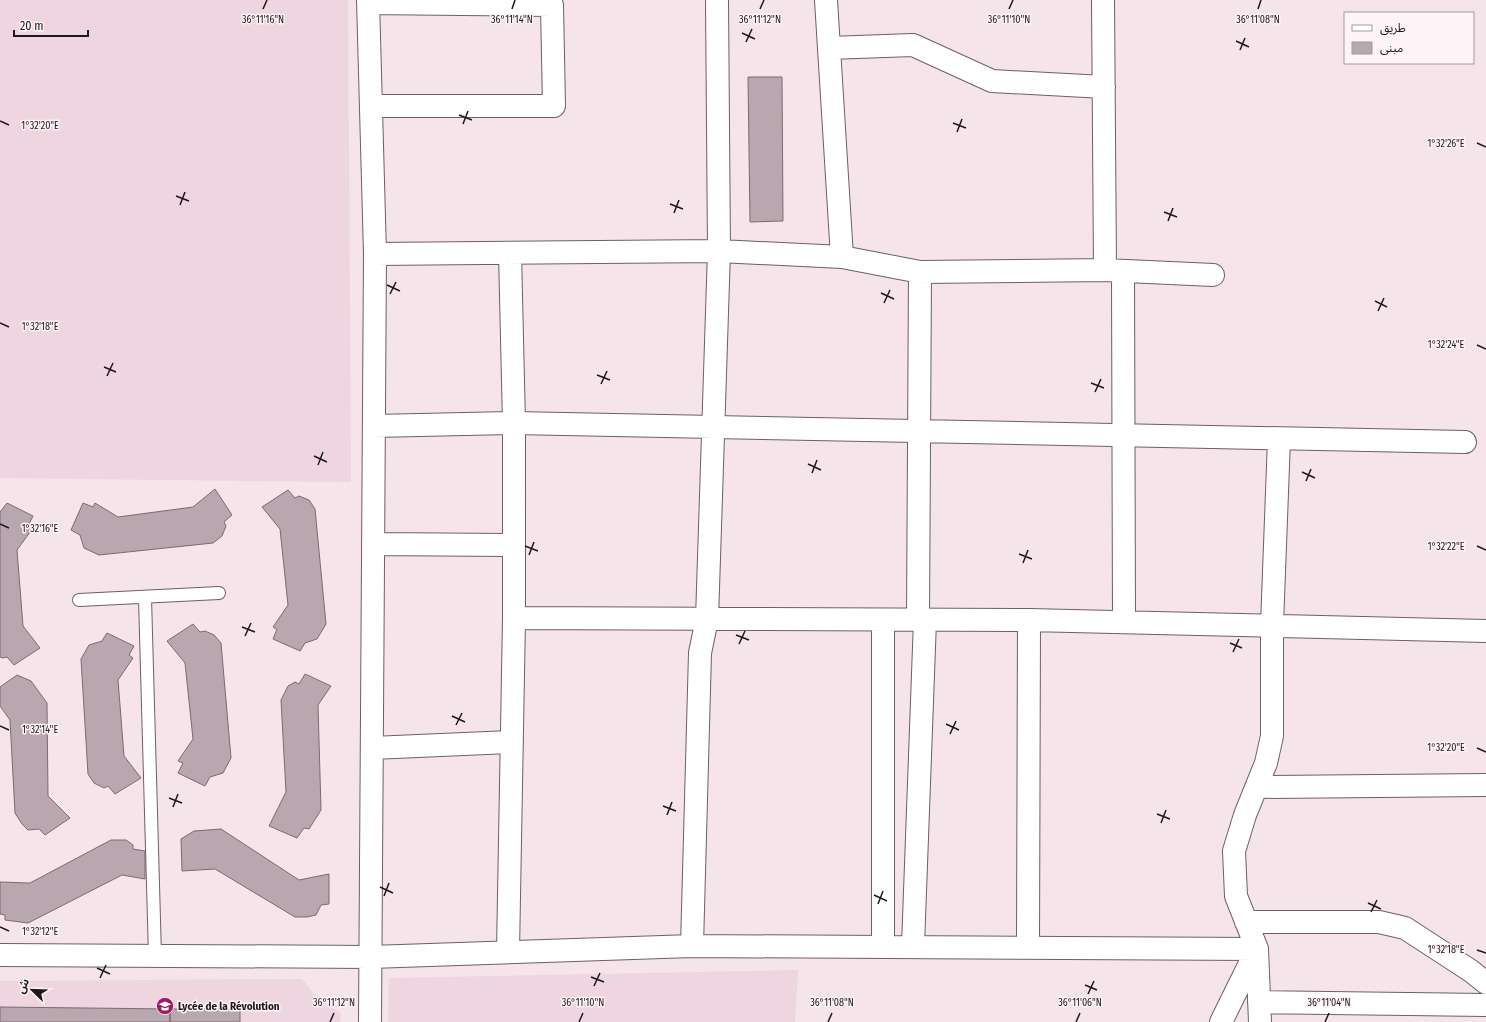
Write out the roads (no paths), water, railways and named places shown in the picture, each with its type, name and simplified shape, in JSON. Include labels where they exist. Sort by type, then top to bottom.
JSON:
[{"type":"street","points":[[692,946],[700,653],[707,619],[719,251],[717,0]]},
{"type":"street","points":[[826,0],[842,257]]},
{"type":"street","points":[[1103,0],[1104,87],[1124,436],[1124,621]]},
{"type":"street","points":[[370,1022],[375,254],[368,1],[552,5],[554,106],[371,106]]},
{"type":"street","points":[[829,48],[913,45],[992,81],[1104,87]]},
{"type":"street","points":[[375,254],[719,251],[842,257],[920,272],[1114,270],[1213,275]]},
{"type":"street","points":[[508,952],[514,618],[514,423],[510,253]]},
{"type":"street","points":[[913,946],[921,620],[918,432],[920,272]]},
{"type":"street","points":[[374,426],[514,423],[1465,442]]},
{"type":"street","points":[[1279,438],[1272,625],[1272,736],[1266,763],[1245,815],[1234,851],[1236,896],[1257,949],[1260,1012],[1486,1005]]},
{"type":"street","points":[[373,544],[514,545]]},
{"type":"street","points":[[514,618],[1124,621],[1486,631]]},
{"type":"street","points":[[883,620],[883,947]]},
{"type":"street","points":[[1028,948],[1030,620]]},
{"type":"street","points":[[372,748],[512,742]]},
{"type":"street","points":[[1257,787],[1486,785]]},
{"type":"street","points":[[1246,922],[1378,922],[1405,928],[1471,971],[1486,983]]},
{"type":"street","points":[[0,955],[371,957],[692,946],[1257,949]]},
{"type":"street","points":[[1221,1022],[1257,949]]},
{"type":"lane","points":[[79,600],[145,598],[218,593]]},
{"type":"lane","points":[[145,598],[156,956]]},
{"type":"place","name":"Lycée de la Révolution","points":[[165,1006]]}]
